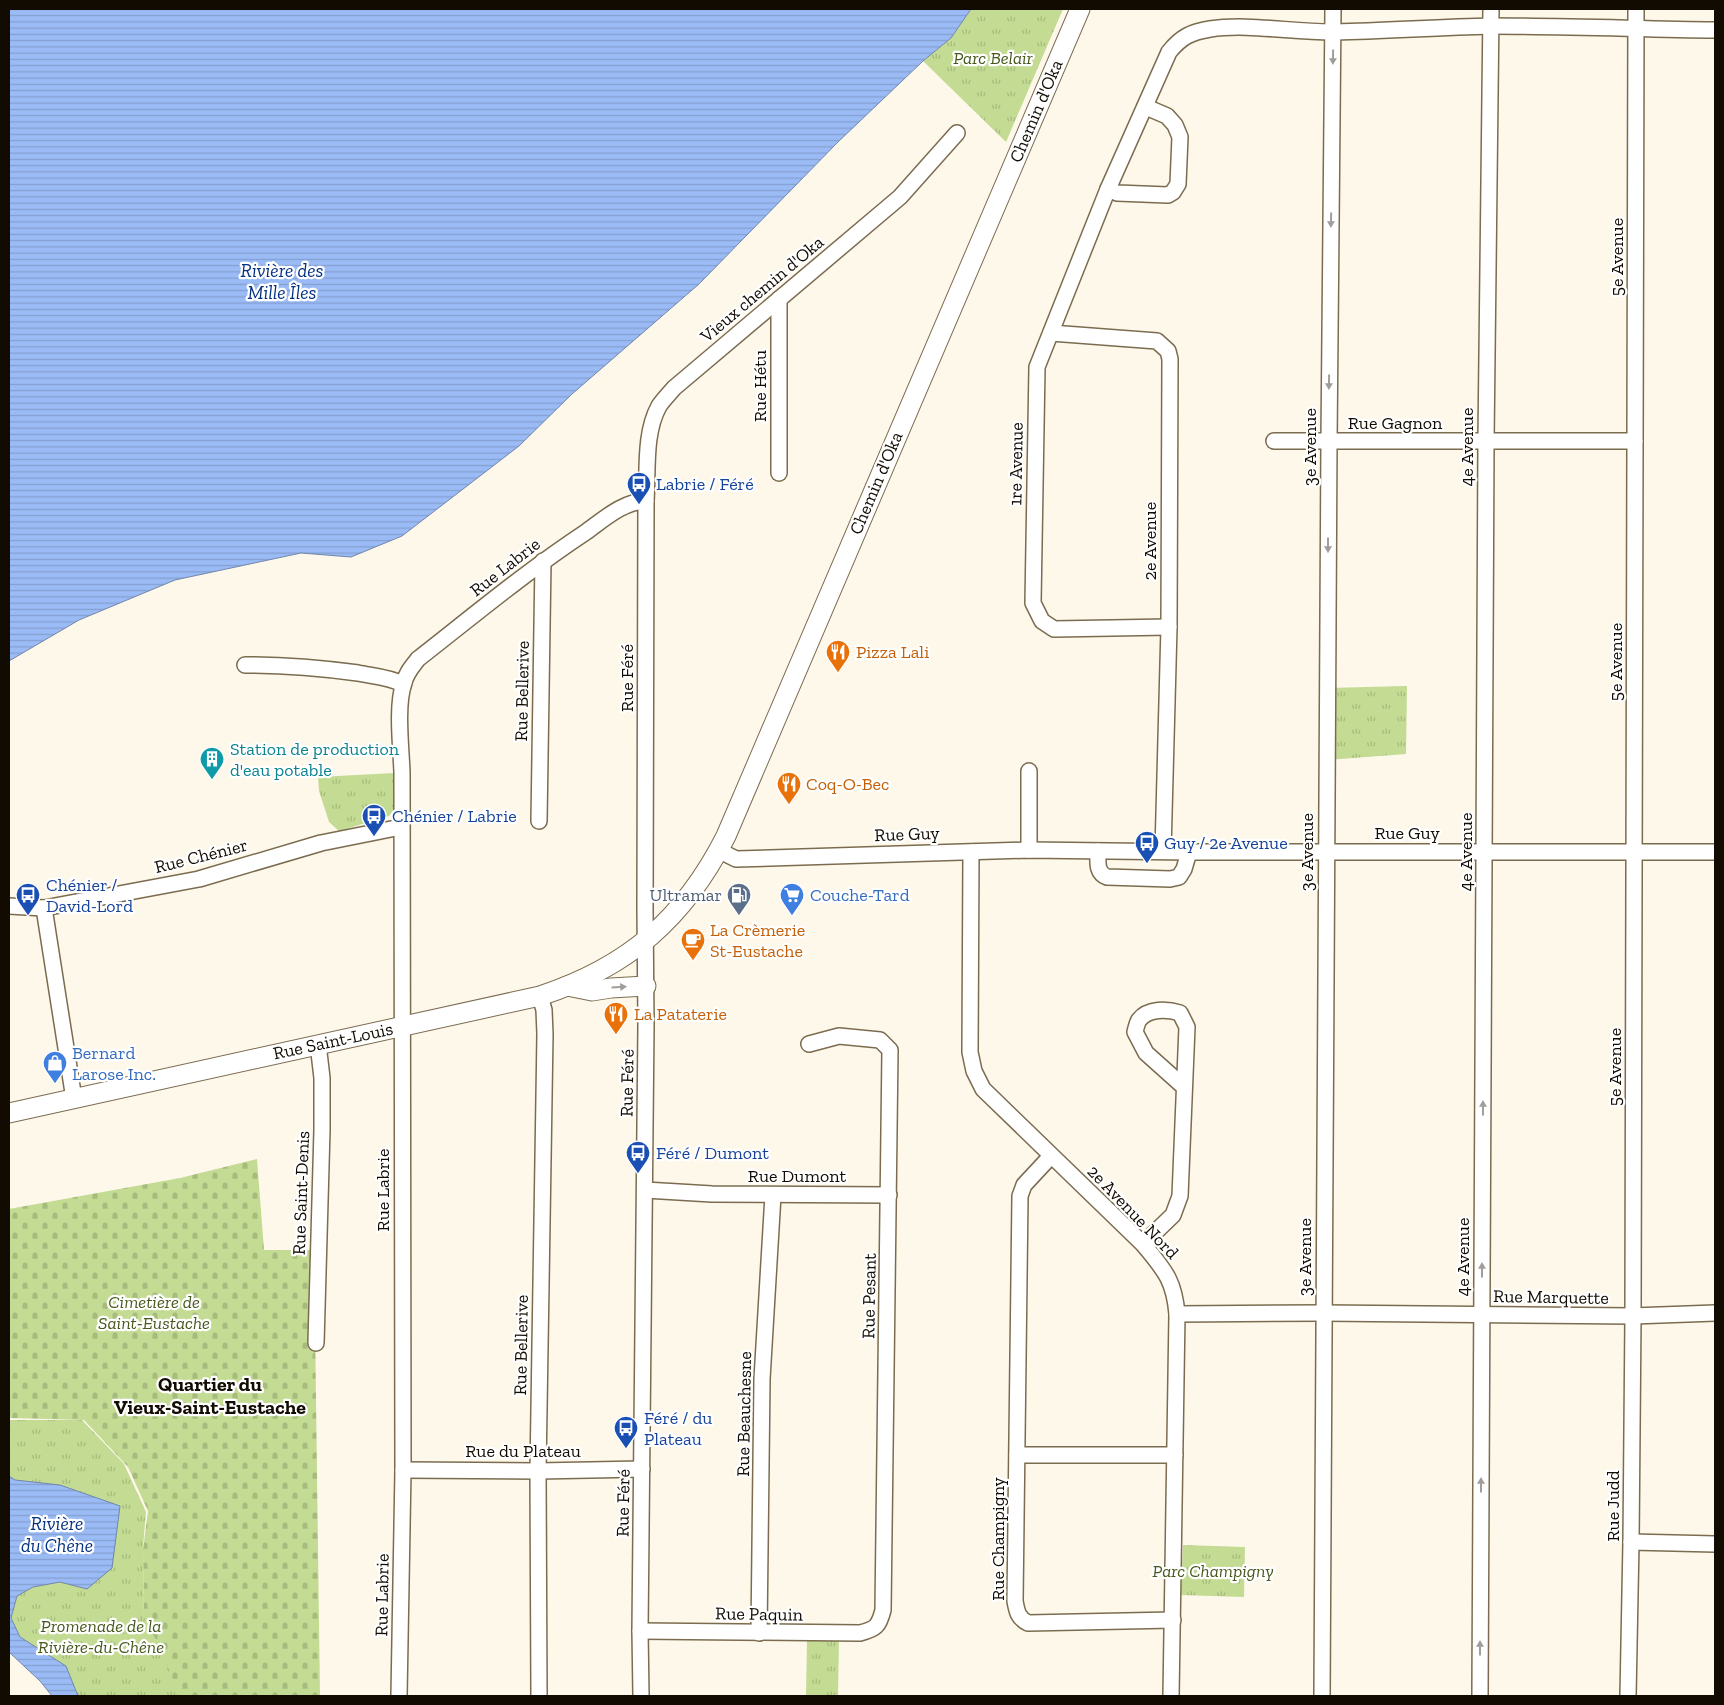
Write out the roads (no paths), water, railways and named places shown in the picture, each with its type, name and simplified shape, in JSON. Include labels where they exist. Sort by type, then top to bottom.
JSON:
[{"type":"main road","name":"Chemin d'Oka","points":[[645,940],[669,919],[685,901],[704,876],[718,850],[1080,9]]},
{"type":"main road","name":"Rue Saint-Louis","points":[[9,1113],[540,996],[599,972],[645,940]]},
{"type":"main road","points":[[567,986],[592,991],[646,986]]},
{"type":"street","name":"3e Avenue","points":[[1322,1696],[1328,441],[1334,9]]},
{"type":"street","name":"4e Avenue","points":[[1480,1696],[1486,441],[1491,9]]},
{"type":"street","name":"5e Avenue","points":[[1633,1316],[1636,9]]},
{"type":"street","points":[[1333,32],[1491,26],[1715,30]]},
{"type":"street","name":"1re Avenue","points":[[1169,627],[1054,629],[1042,621],[1033,603],[1037,367],[1042,350],[1051,333],[1108,190],[1169,52],[1185,36],[1212,29],[1333,32]]},
{"type":"street","points":[[1108,190],[1118,193],[1168,195],[1173,192],[1178,184],[1180,137],[1175,125],[1167,116],[1146,107]]},
{"type":"street","name":"Vieux chemin d'Oka","points":[[646,500],[650,433],[660,404],[674,388],[900,197],[957,133]]},
{"type":"street","name":"Rue Hétu","points":[[779,299],[779,473]]},
{"type":"street","name":"2e Avenue","points":[[1051,333],[1156,341],[1168,351],[1170,359],[1169,627],[1163,852]]},
{"type":"street","name":"Rue Gagnon","points":[[1274,442],[1635,441]]},
{"type":"street","name":"Rue Labrie","points":[[399,1696],[403,1470],[400,704],[403,684],[408,671],[418,660],[543,560],[617,511],[637,501],[646,500]]},
{"type":"street","name":"Rue Féré","points":[[641,1696],[646,986],[646,500]]},
{"type":"street","name":"Rue Bellerive","points":[[539,821],[543,560]]},
{"type":"street","points":[[245,665],[286,665],[337,670],[392,678],[403,684]]},
{"type":"street","points":[[1029,771],[1029,850]]},
{"type":"street","name":"Rue Chénier","points":[[9,906],[44,908],[199,879],[321,842],[401,827]]},
{"type":"street","name":"Rue Guy","points":[[718,850],[736,859],[1029,850],[1163,852],[1715,852]]},
{"type":"street","points":[[1098,851],[1098,869],[1102,875],[1107,877],[1170,879],[1179,877],[1182,873],[1189,852]]},
{"type":"street","name":"2e Avenue Nord","points":[[970,852],[970,1052],[974,1071],[983,1089],[1143,1244],[1166,1273],[1175,1296],[1175,1455],[1171,1696]]},
{"type":"street","points":[[44,908],[74,1099]]},
{"type":"street","name":"Rue Bellerive","points":[[538,1696],[538,1471],[545,1034],[544,1010],[540,996]]},
{"type":"street","points":[[1143,1244],[1173,1214],[1180,1196],[1187,1027],[1180,1013],[1167,1009],[1148,1013],[1138,1020],[1135,1032],[1146,1053],[1184,1087]]},
{"type":"street","name":"Rue Pesant","points":[[809,1044],[839,1036],[880,1040],[890,1050],[883,1610],[880,1622],[876,1626]]},
{"type":"street","name":"Rue Saint-Denis","points":[[316,1343],[322,1122],[322,1078],[318,1044]]},
{"type":"street","name":"Rue Champigny","points":[[1051,1156],[1024,1186],[1020,1196],[1015,1602],[1017,1613],[1022,1620],[1028,1623],[1172,1620]]},
{"type":"street","name":"Rue Dumont","points":[[645,1190],[772,1195],[889,1195]]},
{"type":"street","name":"Rue Beauchesne","points":[[759,1633],[762,1379],[772,1195]]},
{"type":"street","name":"Rue Marquette","points":[[1176,1314],[1323,1313],[1633,1316],[1715,1313]]},
{"type":"street","name":"Rue Judd","points":[[1628,1696],[1633,1316]]},
{"type":"street","name":"Rue Champigny","points":[[1018,1455],[1175,1455]]},
{"type":"street","name":"Rue du Plateau","points":[[403,1470],[538,1471],[642,1469]]},
{"type":"street","points":[[1631,1542],[1715,1544]]},
{"type":"street","name":"Rue Paquin","points":[[640,1631],[860,1633],[872,1630],[876,1626]]},
{"type":"water","name":"Rivière des Mille Îles","points":[[9,9],[971,9],[951,38],[923,61],[838,142],[699,284],[572,394],[519,446],[402,536],[351,557],[301,553],[175,580],[79,620],[9,661]]},
{"type":"water","name":"Rivière du Chêne","points":[[9,1476],[15,1480],[60,1485],[120,1506],[112,1568],[87,1589],[60,1582],[33,1587],[17,1596],[11,1618],[20,1637],[66,1666],[78,1696],[52,1696],[40,1681],[9,1652]]},
{"type":"place","name":"Labrie / Féré","points":[[639,505]]},
{"type":"place","name":"Pizza Lali","points":[[838,673]]},
{"type":"place","name":"Station de production d'eau potable","points":[[212,780]]},
{"type":"place","name":"Coq-O-Bec","points":[[789,805]]},
{"type":"place","name":"Chénier / Labrie","points":[[374,837]]},
{"type":"place","name":"Guy / 2e Avenue","points":[[1147,864]]},
{"type":"place","name":"Chénier / David-Lord","points":[[28,916]]},
{"type":"place","name":"Ultramar","points":[[739,916]]},
{"type":"place","name":"Couche-Tard","points":[[792,916]]},
{"type":"place","name":"La Crèmerie St-Eustache","points":[[693,961]]},
{"type":"place","name":"La Pataterie","points":[[616,1035]]},
{"type":"place","name":"Bernard Larose Inc.","points":[[55,1084]]},
{"type":"place","name":"Féré / Dumont","points":[[638,1174]]},
{"type":"place","name":"Féré / du Plateau","points":[[626,1449]]},
{"type":"district","name":"Quartier du Vieux-Saint-Eustache","points":[[210,1396]]},
{"type":"park label","name":"Parc Belair","points":[[993,58]]},
{"type":"park label","name":"Cimetière de Saint-Eustache","points":[[154,1312]]},
{"type":"park label","name":"Parc Champigny","points":[[1213,1571]]},
{"type":"park label","name":"Promenade de la Rivière-du-Chêne","points":[[101,1636]]}]
